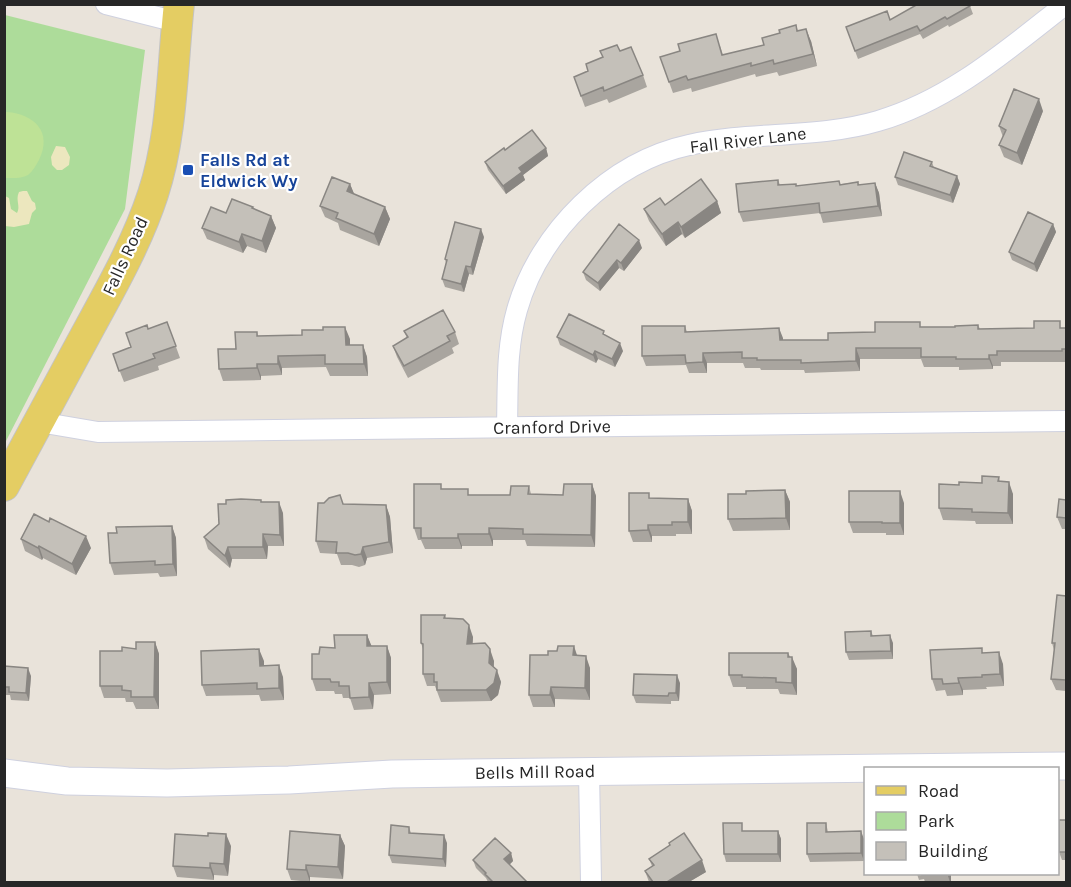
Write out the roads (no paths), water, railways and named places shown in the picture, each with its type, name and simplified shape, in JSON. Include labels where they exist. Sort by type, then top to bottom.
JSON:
[{"type":"main road","name":"Falls Road","points":[[4,486],[125,262],[153,193],[170,110],[178,13]]},
{"type":"street","points":[[106,4],[178,13]]},
{"type":"street","name":"Fall River Lane","points":[[507,427],[511,338],[526,283],[548,244],[563,224],[600,188],[629,168],[688,145],[727,139],[832,131],[878,121],[919,106],[968,79],[1065,4]]},
{"type":"street","name":"Cranford Drive","points":[[39,422],[98,432],[1066,422]]},
{"type":"street","name":"Bells Mill Road","points":[[971,767],[1066,766]]},
{"type":"street","name":"Bells Mill Road","points":[[4,773],[67,781],[167,783],[289,780],[392,774],[864,768]]},
{"type":"street","points":[[589,771],[591,882]]},
{"type":"place","name":"Falls Rd at Eldwick Wy","points":[[188,170]]}]
